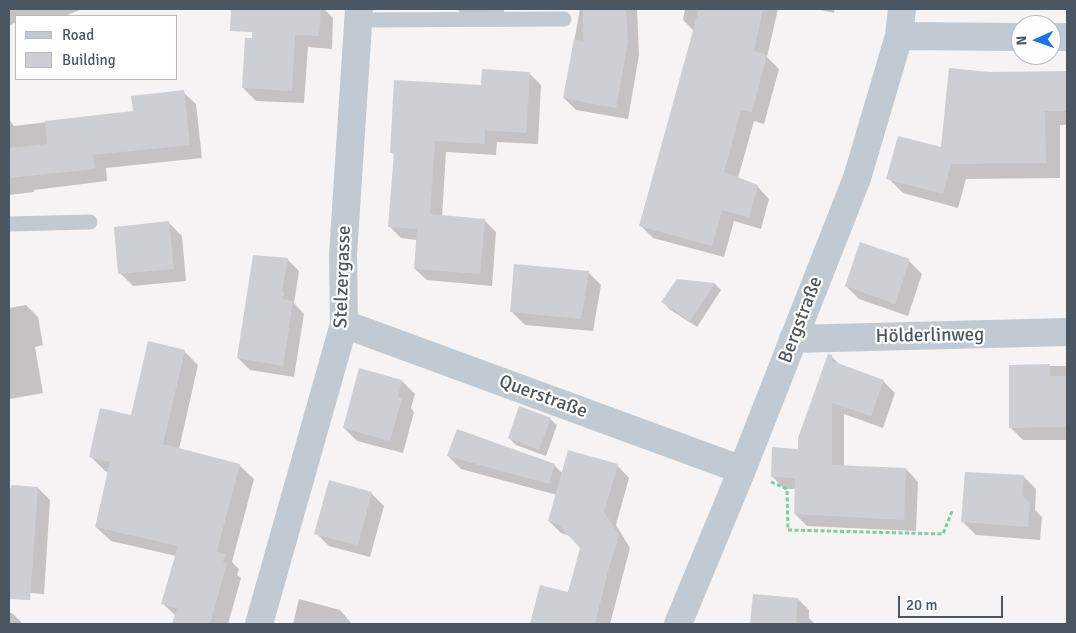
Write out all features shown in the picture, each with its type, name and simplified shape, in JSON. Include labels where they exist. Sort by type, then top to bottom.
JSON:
[{"type":"street","name":"Bergstraße","points":[[678,624],[742,470],[856,178],[900,36],[902,9]]},
{"type":"street","name":"Stelzergasse","points":[[259,624],[344,324],[343,255],[359,14]]},
{"type":"street","points":[[900,36],[1011,37]]},
{"type":"street","name":"Querstraße","points":[[344,324],[742,470]]},
{"type":"street","name":"Hölderlinweg","points":[[793,339],[1067,332]]},
{"type":"lane","points":[[359,14],[564,19]]},
{"type":"lane","points":[[9,224],[90,222]]},
{"type":"path","points":[[742,470],[787,489],[788,530],[943,534],[953,509]]},
{"type":"building","points":[[231,9],[321,9],[319,36],[295,35],[292,91],[242,88],[245,38],[252,38],[252,32],[230,31]]},
{"type":"building","points":[[583,9],[626,9],[628,42],[616,108],[563,98],[574,39],[583,41]]},
{"type":"building","points":[[699,9],[763,9],[754,51],[767,55],[752,112],[741,110],[724,172],[758,185],[749,217],[722,210],[712,246],[639,226]]},
{"type":"building","points":[[949,68],[990,72],[1067,71],[1067,111],[1045,111],[1046,163],[951,164],[943,194],[886,179],[898,136],[941,147]]},
{"type":"building","points":[[482,69],[530,72],[526,133],[485,130],[485,144],[435,141],[430,214],[485,219],[480,274],[414,269],[417,229],[388,227],[394,153],[390,153],[394,80],[481,85]]},
{"type":"building","points":[[184,90],[190,145],[93,155],[95,169],[9,178],[9,148],[47,144],[45,121],[133,111],[131,96]]},
{"type":"building","points":[[169,221],[174,269],[118,274],[114,227]]},
{"type":"building","points":[[860,242],[910,259],[895,304],[845,286]]},
{"type":"building","points":[[253,255],[288,258],[282,292],[284,292],[283,299],[293,301],[283,366],[237,358]]},
{"type":"building","points":[[514,264],[589,271],[581,319],[510,312]]},
{"type":"building","points":[[677,279],[715,283],[690,321],[661,302]]},
{"type":"building","points":[[148,341],[185,350],[163,444],[240,464],[217,551],[226,554],[223,562],[227,563],[210,624],[172,624],[177,608],[161,604],[178,546],[95,527],[110,462],[89,457],[100,408],[131,415]]},
{"type":"building","points":[[828,354],[832,355],[832,361],[884,380],[871,416],[832,403],[832,465],[906,468],[904,520],[794,514],[795,478],[771,477],[772,447],[798,449],[798,438]]},
{"type":"building","points":[[1050,364],[1050,376],[1067,376],[1067,427],[1009,428],[1009,365]]},
{"type":"building","points":[[359,368],[402,380],[398,397],[402,398],[390,441],[343,428]]},
{"type":"building","points":[[519,406],[551,418],[539,450],[508,438]]},
{"type":"building","points":[[457,429],[555,464],[549,484],[447,456]]},
{"type":"building","points":[[568,450],[618,464],[604,512],[619,535],[595,624],[530,624],[540,585],[568,592],[580,548],[558,524],[548,521]]},
{"type":"building","points":[[965,472],[1024,475],[1022,495],[1030,503],[1028,527],[961,522]]},
{"type":"building","points":[[329,480],[372,492],[358,545],[314,534]]},
{"type":"building","points":[[11,485],[38,487],[30,600],[9,599],[9,488],[11,488]]},
{"type":"building","points":[[753,594],[798,598],[796,624],[750,624]]}]
